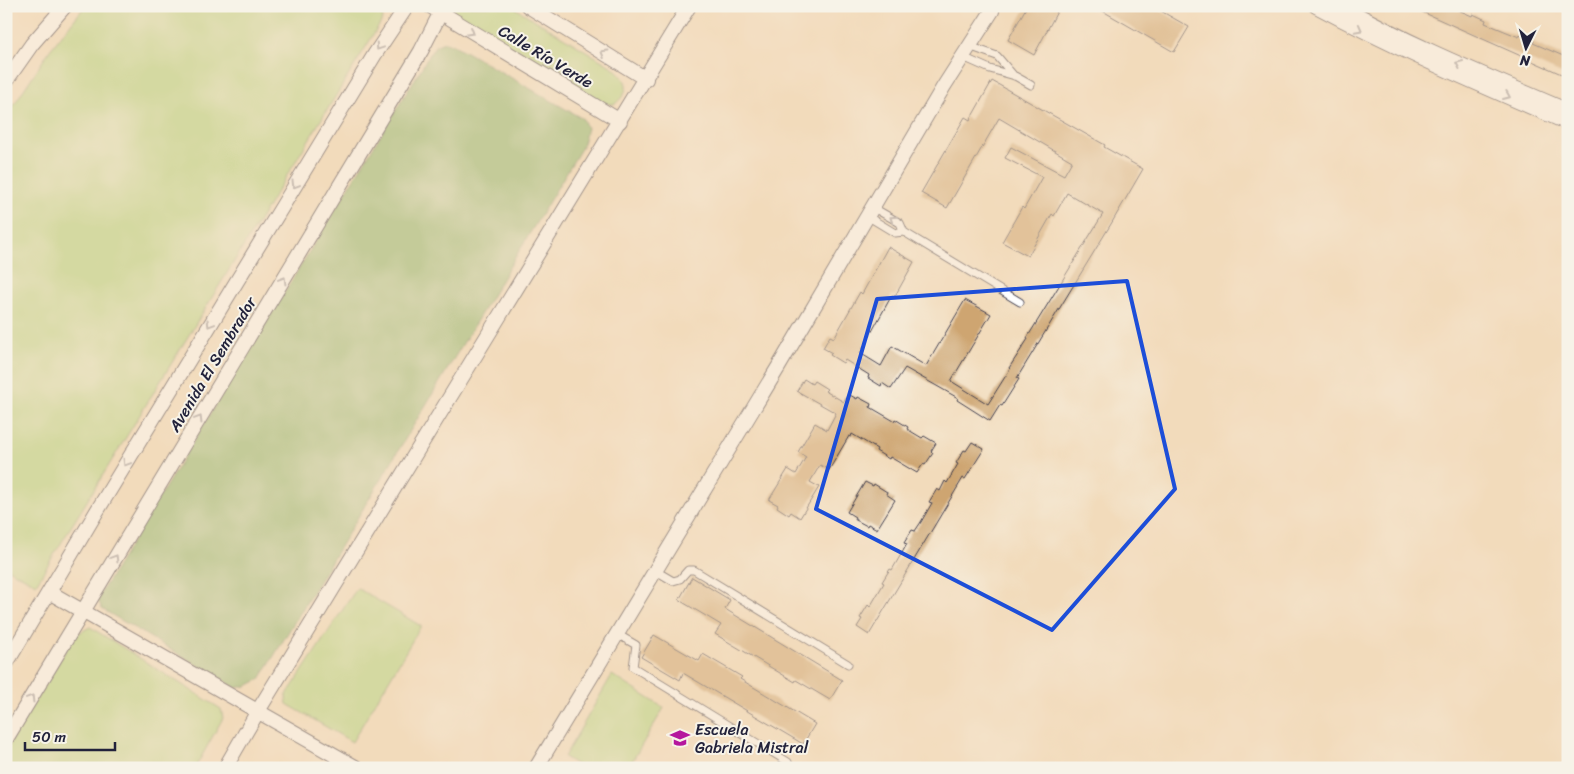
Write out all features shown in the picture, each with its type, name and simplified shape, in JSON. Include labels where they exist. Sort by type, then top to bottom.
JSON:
[{"type":"street","points":[[6,81],[32,44],[66,6]]},
{"type":"street","name":"Avenida El Sembrador","points":[[6,664],[364,71],[407,6]]},
{"type":"street","name":"Calle Río Verde","points":[[528,6],[646,79]]},
{"type":"street","points":[[225,768],[689,6]]},
{"type":"street","points":[[536,768],[779,366],[944,86],[992,11],[993,6]]},
{"type":"street","points":[[1316,6],[1363,32],[1568,122]]},
{"type":"street","points":[[1342,6],[1358,16],[1443,57],[1568,111]]},
{"type":"street","name":"Avenida El Sembrador","points":[[6,739],[421,51],[438,9]]},
{"type":"street","name":"Calle Río Verde","points":[[438,9],[620,120]]},
{"type":"street","points":[[48,592],[357,768]]},
{"type":"lane","points":[[966,52],[990,69],[1015,76],[1031,85]]},
{"type":"lane","points":[[966,52],[997,56],[1015,76]]},
{"type":"lane","points":[[870,211],[895,233],[904,232]]},
{"type":"lane","points":[[870,211],[900,222],[904,232],[1020,302]]},
{"type":"lane","points":[[656,571],[673,580],[680,579],[688,570],[694,570],[848,664]]},
{"type":"lane","points":[[618,634],[636,645],[633,667],[788,762]]},
{"type":"highlighted area","points":[[1127,281],[1175,489],[1052,630],[816,509],[877,299]]},
{"type":"green space","points":[[85,6],[380,6],[383,19],[36,584],[6,568],[6,120],[13,106],[50,50]]},
{"type":"green space","points":[[452,6],[512,6],[614,68],[623,78],[626,90],[615,104],[604,104],[464,20],[455,13]]},
{"type":"green space","points":[[444,42],[454,45],[583,119],[587,128],[582,147],[260,679],[247,686],[236,688],[102,609],[98,600],[435,46]]},
{"type":"green space","points":[[357,588],[421,626],[352,742],[287,704],[286,696]]},
{"type":"green space","points":[[90,627],[221,709],[223,718],[195,768],[6,768],[6,749],[75,635]]},
{"type":"green space","points":[[612,675],[664,708],[628,768],[582,768],[564,757]]},
{"type":"building","points":[[1027,6],[1060,6],[1034,55],[1008,40]]},
{"type":"building","points":[[1094,6],[1152,6],[1189,27],[1174,52]]},
{"type":"building","points":[[1409,6],[1449,6],[1472,16],[1473,14],[1486,20],[1485,23],[1519,37],[1520,35],[1534,41],[1533,43],[1568,58],[1568,77]]},
{"type":"building","points":[[992,81],[1105,145],[1104,147],[1143,169],[1017,378],[1019,379],[990,421],[957,400],[958,398],[905,368],[891,389],[882,383],[881,386],[868,378],[869,375],[845,360],[843,363],[823,348],[830,336],[834,338],[860,292],[862,294],[888,247],[914,262],[895,296],[892,295],[860,353],[881,366],[892,346],[926,366],[965,300],[991,314],[951,381],[988,404],[1103,214],[1067,193],[1054,216],[1052,214],[1028,256],[1002,242],[1042,177],[1005,158],[1011,147],[1064,175],[1072,161],[999,118],[947,208],[921,193],[965,117],[970,120]]},
{"type":"building","points":[[804,379],[812,384],[814,381],[827,389],[825,391],[844,402],[848,394],[871,404],[870,407],[894,421],[895,419],[922,438],[924,436],[936,443],[931,451],[933,453],[917,473],[890,457],[889,459],[876,451],[877,449],[852,434],[829,470],[820,465],[810,482],[819,487],[800,518],[791,512],[789,515],[769,500],[788,469],[796,474],[806,457],[798,452],[815,423],[827,430],[836,413],[797,391]]},
{"type":"building","points":[[972,442],[984,449],[965,479],[963,478],[869,635],[857,627],[862,619],[860,618],[868,605],[870,607],[890,569],[892,570],[907,544],[904,543],[912,530],[915,531],[921,522],[932,503],[929,502],[937,489],[940,491],[945,481],[947,483],[958,464],[956,463],[964,450],[966,451]]},
{"type":"building","points":[[865,482],[873,486],[874,484],[887,492],[886,494],[895,500],[877,529],[854,519],[855,517],[847,512]]},
{"type":"building","points":[[692,577],[730,600],[725,609],[842,680],[830,700],[796,680],[795,682],[715,634],[721,625],[679,600]]},
{"type":"building","points":[[654,635],[699,661],[703,654],[742,677],[740,679],[815,724],[803,744],[683,673],[680,680],[641,657]]},
{"type":"place","name":"Escuela Gabriela Mistral","points":[[680,738]]}]
